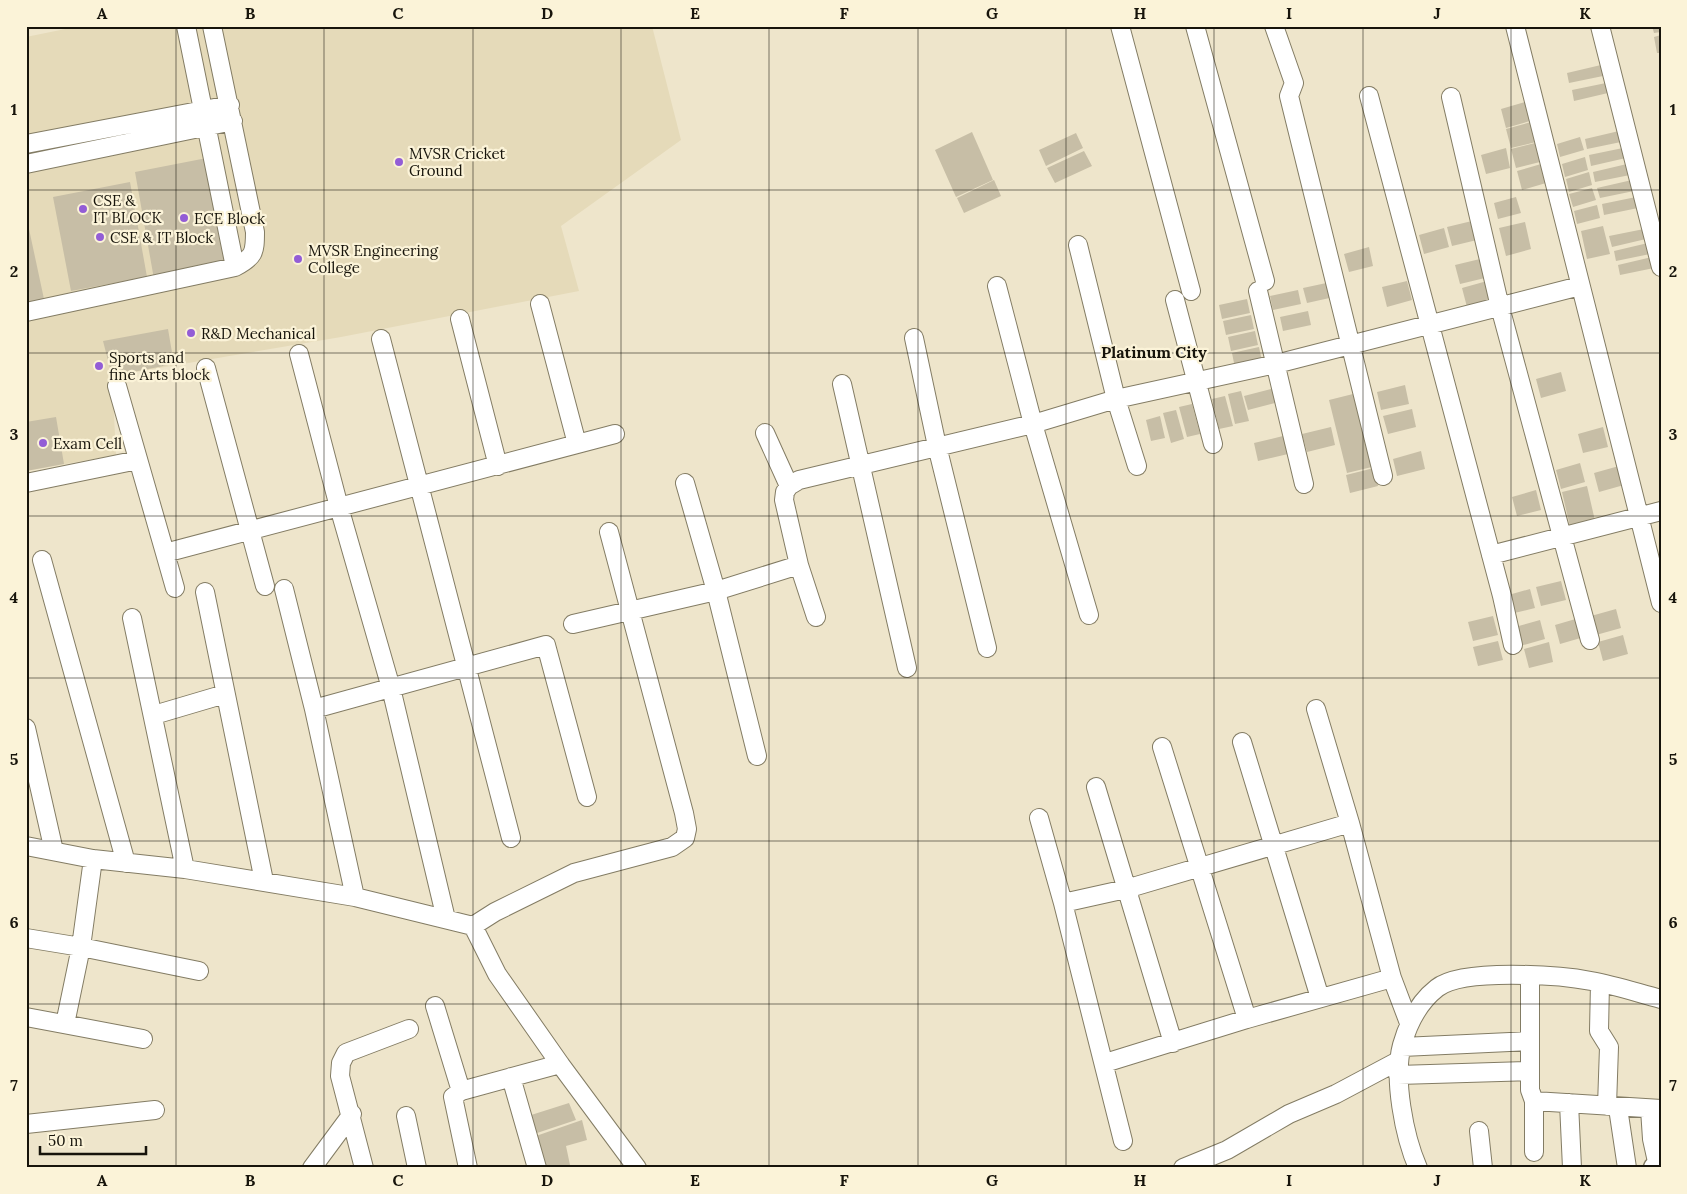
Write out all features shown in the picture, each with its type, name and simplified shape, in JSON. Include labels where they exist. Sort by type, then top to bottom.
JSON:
[{"type":"street","points":[[186,26],[235,267]]},
{"type":"street","points":[[26,312],[235,267],[249,259],[255,249],[255,232],[212,26]]},
{"type":"street","points":[[1120,26],[1191,291]]},
{"type":"street","points":[[1195,26],[1262,286],[1276,364],[1304,484]]},
{"type":"street","points":[[1274,26],[1294,83],[1289,96],[1349,345],[1383,476]]},
{"type":"street","points":[[1516,26],[1661,603]]},
{"type":"street","points":[[1600,26],[1661,266]]},
{"type":"street","points":[[1369,96],[1491,555],[1513,645]]},
{"type":"street","points":[[1451,97],[1500,308],[1590,640]]},
{"type":"street","points":[[26,164],[231,113]]},
{"type":"street","points":[[26,144],[204,119]]},
{"type":"street","points":[[1078,245],[1116,399],[1137,466]]},
{"type":"street","points":[[997,286],[1033,424],[1089,615]]},
{"type":"street","points":[[816,617],[799,565],[784,500],[784,492],[789,486],[799,480],[1033,424],[1116,399],[1276,364],[1580,286]]},
{"type":"street","points":[[1175,300],[1214,444]]},
{"type":"street","points":[[540,304],[577,444]]},
{"type":"street","points":[[460,319],[498,466]]},
{"type":"street","points":[[914,338],[937,446],[988,648]]},
{"type":"street","points":[[381,339],[511,838]]},
{"type":"street","points":[[299,354],[339,507],[391,688],[446,920]]},
{"type":"street","points":[[206,368],[265,586]]},
{"type":"street","points":[[842,384],[907,668]]},
{"type":"street","points":[[117,386],[175,588]]},
{"type":"street","points":[[765,433],[789,486]]},
{"type":"street","points":[[166,552],[615,434]]},
{"type":"street","points":[[26,483],[138,460]]},
{"type":"street","points":[[685,483],[716,590],[757,756]]},
{"type":"street","points":[[1491,555],[1661,511]]},
{"type":"street","points":[[26,846],[93,859],[185,869],[355,897],[473,926],[495,912],[574,873],[672,847],[685,838],[687,829],[684,814],[609,532]]},
{"type":"street","points":[[42,560],[126,863]]},
{"type":"street","points":[[573,624],[716,590],[799,565]]},
{"type":"street","points":[[284,589],[314,709],[355,897]]},
{"type":"street","points":[[205,592],[264,881]]},
{"type":"street","points":[[132,618],[185,869]]},
{"type":"street","points":[[314,709],[546,645],[587,797]]},
{"type":"street","points":[[154,715],[225,694]]},
{"type":"street","points":[[1316,709],[1350,823],[1392,978],[1409,1023]]},
{"type":"street","points":[[26,728],[54,851]]},
{"type":"street","points":[[1242,742],[1320,998]]},
{"type":"street","points":[[1162,746],[1201,866],[1247,1019]]},
{"type":"street","points":[[1096,787],[1172,1043]]},
{"type":"street","points":[[1039,818],[1105,1063],[1123,1141]]},
{"type":"street","points":[[1063,903],[1126,889],[1350,823]]},
{"type":"street","points":[[66,1024],[81,947],[93,859]]},
{"type":"street","points":[[473,926],[497,974],[560,1064],[637,1168]]},
{"type":"street","points":[[26,938],[199,971]]},
{"type":"street","points":[[1530,974],[1530,1090],[1534,1101],[1534,1152]]},
{"type":"street","points":[[1418,1168],[1399,1091],[1399,1061],[1409,1023],[1423,1002],[1438,986],[1466,978],[1530,974],[1600,982],[1661,999]]},
{"type":"street","points":[[1105,1063],[1247,1019],[1392,978]]},
{"type":"street","points":[[1600,982],[1599,1031],[1609,1047],[1612,1107],[1627,1168]]},
{"type":"street","points":[[435,1006],[461,1091]]},
{"type":"street","points":[[26,1017],[143,1039]]},
{"type":"street","points":[[364,1168],[352,1114],[340,1076],[341,1063],[346,1053],[410,1030]]},
{"type":"street","points":[[1183,1168],[1227,1150],[1289,1114],[1336,1094],[1399,1061],[1530,1041]]},
{"type":"street","points":[[1399,1061],[1530,1071]]},
{"type":"street","points":[[468,1168],[453,1097],[461,1091],[560,1064]]},
{"type":"street","points":[[511,1078],[537,1168]]},
{"type":"street","points":[[1534,1101],[1656,1109],[1652,1139],[1658,1166]]},
{"type":"street","points":[[1569,1104],[1572,1168]]},
{"type":"street","points":[[26,1124],[155,1110]]},
{"type":"street","points":[[312,1168],[352,1114]]},
{"type":"street","points":[[406,1116],[417,1168]]},
{"type":"street","points":[[1479,1131],[1483,1168]]},
{"type":"shaded area","name":"MVSR Engineering College","points":[[80,26],[652,26],[681,140],[561,226],[579,291],[341,337],[112,376],[116,455],[26,471],[26,37]]},
{"type":"building","points":[[1652,26],[1661,26],[1661,32],[1654,33]]},
{"type":"building","points":[[1661,35],[1661,53],[1657,53],[1654,37]]},
{"type":"building","points":[[1601,65],[1603,76],[1569,83],[1567,73]]},
{"type":"building","points":[[1606,83],[1608,93],[1574,101],[1572,90]]},
{"type":"building","points":[[1525,102],[1530,121],[1506,128],[1501,109]]},
{"type":"building","points":[[1531,122],[1536,142],[1511,148],[1506,129]]},
{"type":"building","points":[[1619,131],[1621,142],[1587,149],[1585,139]]},
{"type":"building","points":[[972,132],[993,180],[956,197],[935,150]]},
{"type":"building","points":[[1076,133],[1083,148],[1046,166],[1039,150]]},
{"type":"building","points":[[1580,137],[1584,150],[1560,157],[1557,144]]},
{"type":"building","points":[[1535,143],[1540,162],[1516,168],[1511,149]]},
{"type":"building","points":[[1506,148],[1510,168],[1486,174],[1481,155]]},
{"type":"building","points":[[1623,148],[1626,158],[1591,166],[1589,155]]},
{"type":"building","points":[[1084,151],[1092,166],[1055,183],[1047,168]]},
{"type":"building","name":"ECE Block","points":[[212,157],[235,263],[154,279],[135,172]]},
{"type":"building","points":[[1585,157],[1588,170],[1565,177],[1562,164]]},
{"type":"building","points":[[1541,164],[1546,183],[1522,190],[1517,171]]},
{"type":"building","points":[[1627,164],[1630,175],[1595,182],[1593,172]]},
{"type":"building","points":[[1589,172],[1592,185],[1569,192],[1566,179]]},
{"type":"building","points":[[994,180],[1001,196],[964,213],[957,198]]},
{"type":"building","points":[[1632,180],[1634,191],[1600,198],[1597,188]]},
{"type":"building","name":"CSE & IT Block","points":[[130,182],[147,277],[71,291],[53,197]]},
{"type":"building","points":[[1592,188],[1596,200],[1573,207],[1569,194]]},
{"type":"building","points":[[1516,197],[1521,213],[1498,219],[1494,203]]},
{"type":"building","points":[[1636,197],[1638,208],[1604,215],[1602,204]]},
{"type":"building","points":[[1597,205],[1600,218],[1577,224],[1574,211]]},
{"type":"building","points":[[26,215],[44,299],[26,302]]},
{"type":"building","points":[[1472,221],[1477,240],[1452,246],[1447,227]]},
{"type":"building","points":[[1525,222],[1531,249],[1506,256],[1499,228]]},
{"type":"building","points":[[1603,226],[1610,254],[1587,259],[1581,231]]},
{"type":"building","points":[[1444,228],[1449,247],[1424,254],[1419,235]]},
{"type":"building","points":[[1644,229],[1646,239],[1612,247],[1609,236]]},
{"type":"building","points":[[1648,243],[1650,254],[1616,261],[1614,251]]},
{"type":"building","points":[[1369,247],[1373,266],[1349,272],[1344,254]]},
{"type":"building","points":[[1652,257],[1654,268],[1620,275],[1618,265]]},
{"type":"building","points":[[1480,259],[1485,278],[1460,284],[1455,265]]},
{"type":"building","points":[[1407,281],[1412,300],[1387,307],[1382,287]]},
{"type":"building","points":[[1487,281],[1492,300],[1467,307],[1462,288]]},
{"type":"building","points":[[1331,282],[1334,297],[1307,303],[1303,288]]},
{"type":"building","points":[[1298,290],[1301,304],[1273,310],[1270,296]]},
{"type":"building","points":[[1247,299],[1250,313],[1222,319],[1219,305]]},
{"type":"building","points":[[1308,311],[1311,325],[1283,331],[1280,317]]},
{"type":"building","points":[[1251,315],[1254,329],[1226,335],[1223,321]]},
{"type":"building","points":[[168,329],[174,364],[112,376],[103,341]]},
{"type":"building","points":[[1255,331],[1258,345],[1231,351],[1228,337]]},
{"type":"building","points":[[1259,347],[1262,361],[1235,368],[1232,353]]},
{"type":"building","points":[[1561,372],[1566,391],[1541,398],[1536,379]]},
{"type":"building","points":[[1405,385],[1409,404],[1381,410],[1377,392]]},
{"type":"building","points":[[1275,388],[1279,402],[1248,410],[1244,396]]},
{"type":"building","points":[[1241,391],[1249,421],[1235,424],[1228,394]]},
{"type":"building","points":[[1357,393],[1376,466],[1347,473],[1329,400]]},
{"type":"building","points":[[1225,396],[1233,426],[1219,429],[1212,399]]},
{"type":"building","points":[[1192,404],[1200,434],[1187,437],[1179,407]]},
{"type":"building","points":[[1412,409],[1416,427],[1388,434],[1383,416]]},
{"type":"building","points":[[1176,410],[1184,439],[1171,443],[1163,413]]},
{"type":"building","points":[[1160,416],[1165,438],[1151,441],[1146,420]]},
{"type":"building","name":"Exam Cell","points":[[56,417],[64,464],[26,471],[26,422]]},
{"type":"building","points":[[1331,427],[1335,445],[1307,452],[1302,434]]},
{"type":"building","points":[[1603,427],[1608,447],[1583,453],[1578,434]]},
{"type":"building","points":[[1283,436],[1288,454],[1258,461],[1254,443]]},
{"type":"building","points":[[1421,451],[1425,469],[1397,476],[1393,459]]},
{"type":"building","points":[[1580,463],[1585,482],[1561,489],[1556,470]]},
{"type":"building","points":[[1619,466],[1624,485],[1599,492],[1594,473]]},
{"type":"building","points":[[1374,468],[1378,486],[1350,493],[1346,475]]},
{"type":"building","points":[[1587,486],[1596,525],[1571,531],[1562,492]]},
{"type":"building","points":[[1536,490],[1541,510],[1517,516],[1512,497]]},
{"type":"building","points":[[1561,581],[1566,600],[1541,606],[1536,587]]},
{"type":"building","points":[[1530,589],[1535,608],[1510,614],[1505,596]]},
{"type":"building","points":[[1616,609],[1621,628],[1596,635],[1591,616]]},
{"type":"building","points":[[1493,616],[1498,635],[1473,641],[1468,622]]},
{"type":"building","points":[[1579,618],[1584,637],[1560,644],[1555,625]]},
{"type":"building","points":[[1540,620],[1545,639],[1520,646],[1515,627]]},
{"type":"building","points":[[1623,635],[1628,654],[1603,661],[1598,642]]},
{"type":"building","points":[[1498,641],[1503,660],[1478,666],[1473,647]]},
{"type":"building","points":[[1549,642],[1553,662],[1529,668],[1524,649]]},
{"type":"building","points":[[569,1103],[576,1120],[534,1134],[528,1116]]},
{"type":"building","points":[[582,1120],[587,1140],[566,1146],[570,1165],[544,1168],[536,1136]]},
{"type":"place","name":"MVSR Cricket Ground","points":[[399,162]]},
{"type":"place","name":"CSE & IT BLOCK","points":[[83,209]]},
{"type":"place","name":"ECE Block","points":[[184,218]]},
{"type":"place","name":"CSE & IT Block","points":[[100,237]]},
{"type":"place","name":"MVSR Engineering College","points":[[298,259]]},
{"type":"place","name":"R&D Mechanical","points":[[191,333]]},
{"type":"place","name":"Sports and fine Arts block","points":[[99,366]]},
{"type":"place","name":"Exam Cell","points":[[43,443]]},
{"type":"district","name":"Platinum City","points":[[1154,352]]}]
